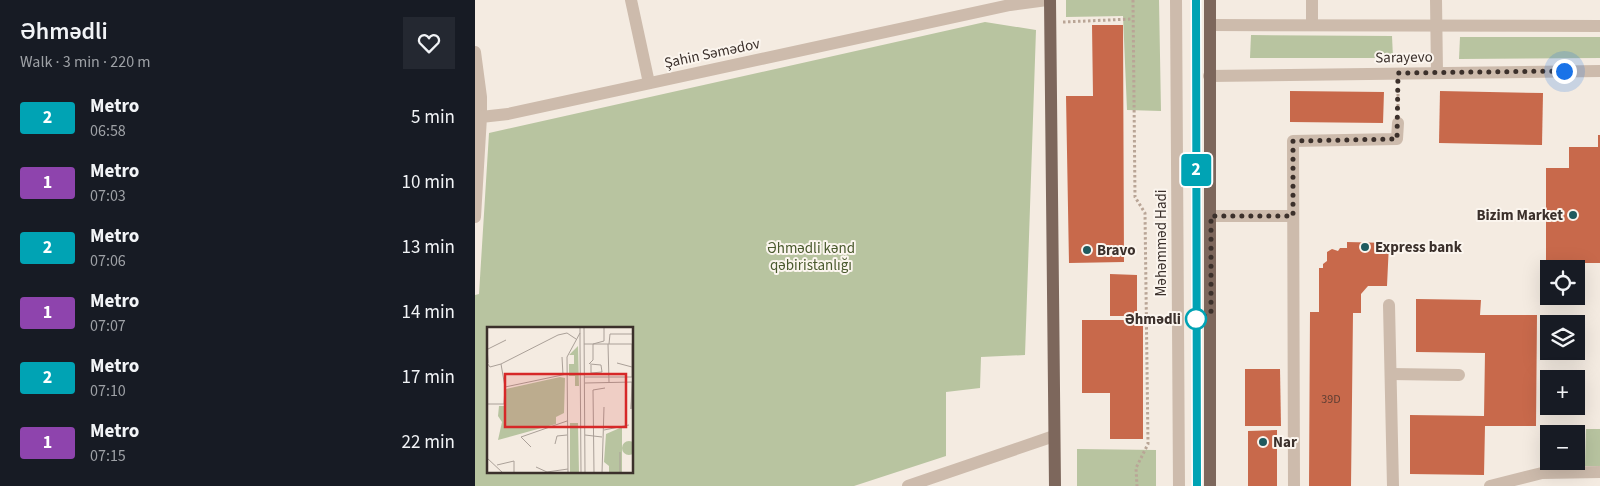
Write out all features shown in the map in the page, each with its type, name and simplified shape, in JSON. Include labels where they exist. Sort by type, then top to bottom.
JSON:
[{"type":"main road","points":[[1048,0],[1050,22],[1055,486]]},
{"type":"main road","points":[[1210,0],[1210,486]]},
{"type":"street","points":[[631,0],[649,84]]},
{"type":"street","name":"Şahin Səmədov","points":[[481,116],[508,114],[649,84],[1010,2],[1048,0]]},
{"type":"street","name":"Məhəmməd Hadi","points":[[1176,0],[1179,486]]},
{"type":"street","points":[[1312,0],[1312,26]]},
{"type":"street","points":[[1435,0],[1437,72]]},
{"type":"street","points":[[1210,26],[1600,26]]},
{"type":"street","points":[[475,52],[481,97],[475,217]]},
{"type":"street","name":"Sarayevo","points":[[1209,76],[1600,71]]},
{"type":"street","points":[[1294,486],[1293,141],[1397,139],[1398,123]]},
{"type":"street","points":[[1211,216],[1293,216]]},
{"type":"street","points":[[1389,305],[1393,486]]},
{"type":"street","points":[[1391,374],[1459,375]]},
{"type":"street","points":[[908,486],[1054,436]]},
{"type":"street","points":[[1491,486],[1542,473],[1600,472]]},
{"type":"path","points":[[1133,0],[1135,197],[1145,213],[1146,242],[1147,444],[1137,468],[1137,486]]},
{"type":"path","points":[[1050,22],[1132,19]]},
{"type":"path","points":[[1398,73],[1398,123]]},
{"type":"green space","points":[[1066,0],[1159,0],[1161,111],[1127,110],[1123,16],[1066,17]]},
{"type":"green space","name":"Əhmədli kənd qəbiristanlığı","points":[[985,22],[1036,30],[1025,355],[981,357],[980,388],[946,392],[946,456],[854,486],[475,486],[475,295],[479,294],[489,133]]},
{"type":"green space","points":[[1251,35],[1392,36],[1393,58],[1250,58]]},
{"type":"green space","points":[[1460,37],[1600,37],[1600,58],[1459,59]]},
{"type":"green space","points":[[1586,429],[1600,429],[1600,466],[1585,466]]},
{"type":"green space","points":[[1077,449],[1156,450],[1156,486],[1077,486]]},
{"type":"building","points":[[1092,25],[1123,25],[1124,262],[1069,263],[1066,96],[1093,96]]},
{"type":"building","points":[[1290,91],[1384,92],[1383,123],[1290,122]]},
{"type":"building","points":[[1440,91],[1543,93],[1542,145],[1439,143]]},
{"type":"building","name":"Bizim Market","points":[[1598,135],[1600,135],[1600,263],[1585,263],[1585,260],[1546,260],[1546,168],[1569,168],[1569,147],[1598,147]]},
{"type":"building","points":[[1347,242],[1389,243],[1387,286],[1368,286],[1361,294],[1361,313],[1353,313],[1351,486],[1309,486],[1310,312],[1319,312],[1319,268],[1323,268],[1323,264],[1327,261],[1327,252],[1332,249],[1338,251],[1340,248],[1347,248]]},
{"type":"building","points":[[1110,274],[1137,275],[1137,316],[1110,316]]},
{"type":"building","points":[[1416,299],[1481,300],[1480,315],[1537,315],[1536,426],[1485,426],[1484,475],[1410,474],[1410,415],[1484,416],[1485,353],[1416,352]]},
{"type":"building","points":[[1082,320],[1143,320],[1143,439],[1110,439],[1110,393],[1082,393]]},
{"type":"building","points":[[1245,369],[1280,369],[1281,426],[1245,426]]},
{"type":"building","points":[[1277,430],[1277,486],[1248,486],[1248,431]]},
{"type":"metro line","name":"2","points":[[1196,0],[1197,486]]},
{"type":"place","name":"Bizim Market","points":[[1573,215]]},
{"type":"place","name":"Express bank","points":[[1365,247]]},
{"type":"place","name":"Bravo","points":[[1087,250]]},
{"type":"place","name":"Əhmədli","points":[[1196,319]]},
{"type":"place","name":"Nar","points":[[1263,442]]},
{"type":"route","points":[[1196,319],[1211,313],[1211,216],[1293,216],[1293,141],[1397,139],[1398,73],[1564,71]]}]
